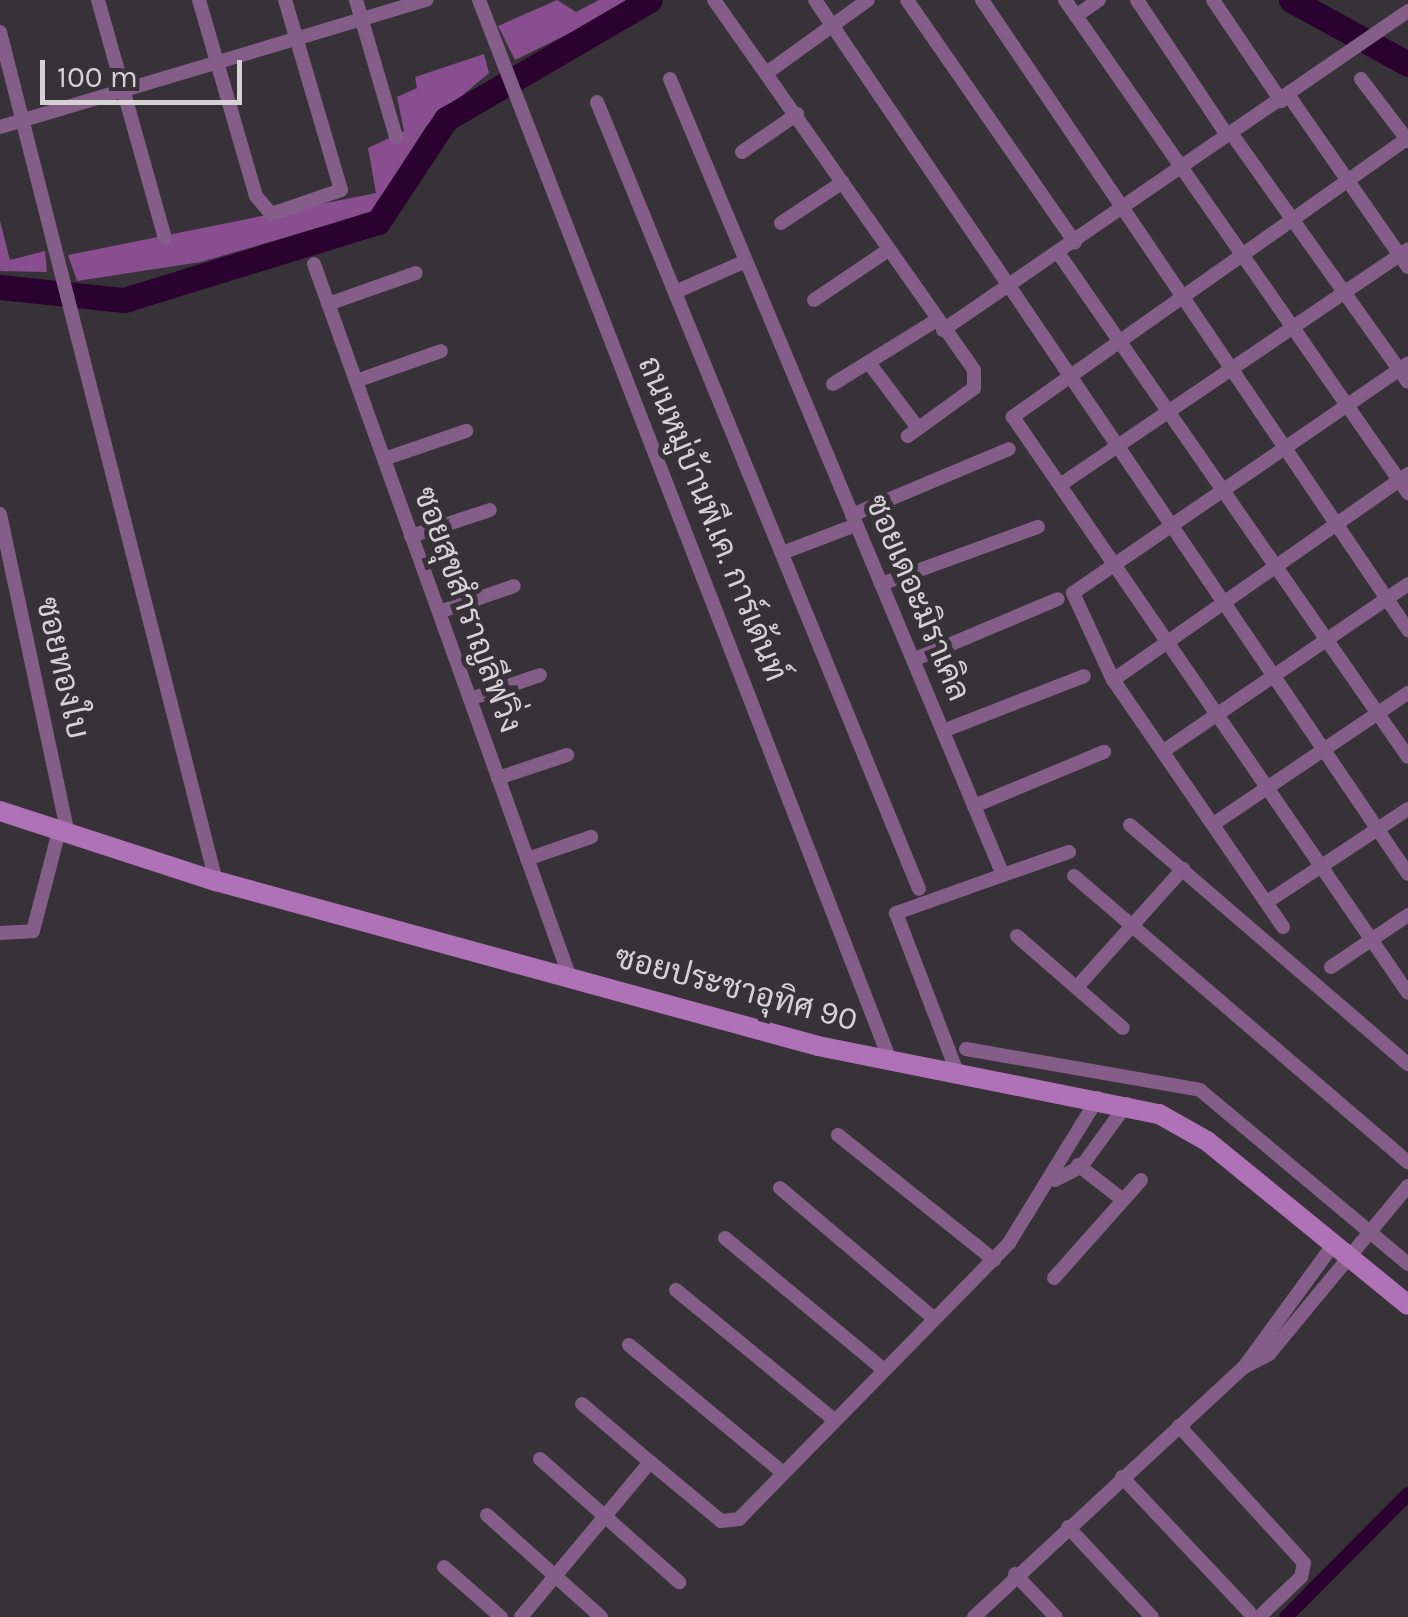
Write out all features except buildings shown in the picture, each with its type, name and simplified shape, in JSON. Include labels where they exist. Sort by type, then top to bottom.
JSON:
[{"type":"street","points":[[98,0],[164,238]]},
{"type":"street","points":[[200,0],[262,206],[270,214],[323,203],[342,190],[286,0]]},
{"type":"street","points":[[356,0],[396,137]]},
{"type":"street","points":[[0,127],[427,0]]},
{"type":"street","name":"ถนนหมู่บ้านพี.เค. การ์เด้นท์","points":[[479,0],[890,1060]]},
{"type":"street","points":[[714,0],[768,72],[976,382],[913,432],[869,363]]},
{"type":"street","points":[[814,0],[1064,378],[1223,601],[1408,874]]},
{"type":"street","points":[[768,72],[868,0]]},
{"type":"street","points":[[907,0],[1075,243]]},
{"type":"street","points":[[982,0],[1229,372],[1408,630]]},
{"type":"street","points":[[1066,0],[1238,259],[1294,328],[1403,477],[1408,494]]},
{"type":"street","points":[[1076,16],[1099,0]]},
{"type":"street","points":[[1138,0],[1343,296],[1405,372],[1282,448],[1073,593],[1112,680],[1165,750],[1283,927]]},
{"type":"street","points":[[1060,485],[1405,257],[1213,0]]},
{"type":"street","points":[[834,384],[1006,290],[1230,134],[1402,21],[1408,11]]},
{"type":"street","points":[[0,32],[26,120],[216,882]]},
{"type":"street","name":"ซอยเดอะมิราเคิล","points":[[670,79],[1003,875]]},
{"type":"street","points":[[1362,79],[1407,139],[1013,417],[1408,992]]},
{"type":"street","points":[[598,102],[919,889]]},
{"type":"street","points":[[742,152],[796,114]]},
{"type":"street","points":[[782,223],[842,182]]},
{"type":"street","points":[[814,300],[887,251]]},
{"type":"street","points":[[1059,254],[1408,757]]},
{"type":"street","points":[[675,292],[746,261]]},
{"type":"street","name":"ซอยสุขสำราญลีฟวิ่ง","points":[[314,264],[569,975]]},
{"type":"street","points":[[328,304],[416,273]]},
{"type":"street","points":[[356,382],[441,352]]},
{"type":"street","points":[[384,460],[466,431]]},
{"type":"street","points":[[782,554],[1008,449]]},
{"type":"street","points":[[1112,680],[1403,477]]},
{"type":"street","points":[[412,536],[490,510]]},
{"type":"street","name":"ซอยทองใบ","points":[[0,514],[64,832]]},
{"type":"street","points":[[881,584],[1038,528]]},
{"type":"street","points":[[1165,750],[1408,584]]},
{"type":"street","points":[[439,612],[514,586]]},
{"type":"street","points":[[913,660],[1058,599]]},
{"type":"street","points":[[470,699],[540,675]]},
{"type":"street","points":[[943,731],[1084,676]]},
{"type":"street","points":[[1215,823],[1408,693]]},
{"type":"street","points":[[974,806],[1104,752]]},
{"type":"street","points":[[498,778],[567,755]]},
{"type":"street","points":[[1267,902],[1408,809]]},
{"type":"street","name":"ซอยประชาอุทิศ 90","points":[[0,811],[216,882],[890,1060],[1127,1104],[1184,1124],[1408,1306]]},
{"type":"street","points":[[1130,825],[1408,1064]]},
{"type":"street","points":[[0,933],[33,931],[64,832]]},
{"type":"street","points":[[528,859],[591,837]]},
{"type":"street","points":[[957,1072],[896,912],[1069,852]]},
{"type":"street","points":[[1078,987],[1183,869]]},
{"type":"street","points":[[1074,876],[1408,1162]]},
{"type":"street","points":[[1331,967],[1408,916]]},
{"type":"street","points":[[1017,936],[1123,1028]]},
{"type":"street","points":[[966,1049],[1200,1090],[1408,1264]]},
{"type":"street","points":[[582,1404],[728,1525],[994,1260],[1055,1180],[1061,1152],[1098,1098]]},
{"type":"street","points":[[1055,1180],[1081,1168],[1127,1104]]},
{"type":"street","points":[[838,1134],[994,1260]]},
{"type":"street","points":[[1061,1152],[1123,1200]]},
{"type":"street","points":[[1054,1278],[1141,1180]]},
{"type":"street","points":[[1244,1367],[1286,1309],[1341,1252],[1370,1231],[1408,1186]]},
{"type":"street","points":[[780,1188],[932,1318]]},
{"type":"street","points":[[725,1238],[883,1369]]},
{"type":"street","points":[[974,1617],[1015,1574],[1300,1321],[1341,1252]]},
{"type":"street","points":[[676,1290],[834,1420]]},
{"type":"street","points":[[1286,1309],[1300,1321]]},
{"type":"street","points":[[629,1345],[783,1473]]},
{"type":"street","points":[[1122,1477],[1254,1614],[1302,1577],[1304,1562],[1179,1426]]},
{"type":"street","points":[[540,1459],[679,1582]]},
{"type":"street","points":[[521,1617],[650,1462]]},
{"type":"street","points":[[487,1515],[601,1617]]},
{"type":"street","points":[[1068,1527],[1152,1617]]},
{"type":"street","points":[[444,1567],[500,1617]]},
{"type":"street","points":[[1015,1574],[1056,1617]]},
{"type":"shaded area","points":[[557,0],[576,12],[599,0],[637,0],[515,60],[498,26]]},
{"type":"shaded area","points":[[484,54],[489,73],[427,125],[372,212],[201,262],[77,281],[68,255],[376,193],[368,148],[404,131],[397,97],[417,88],[415,77]]},
{"type":"shaded area","points":[[0,221],[10,260],[45,251],[47,272],[0,271]]},
{"type":"waterway","points":[[0,287],[124,300],[378,222],[446,119],[650,0]]},
{"type":"waterway","points":[[1291,0],[1408,64]]},
{"type":"waterway","points":[[1286,1617],[1408,1494]]}]
